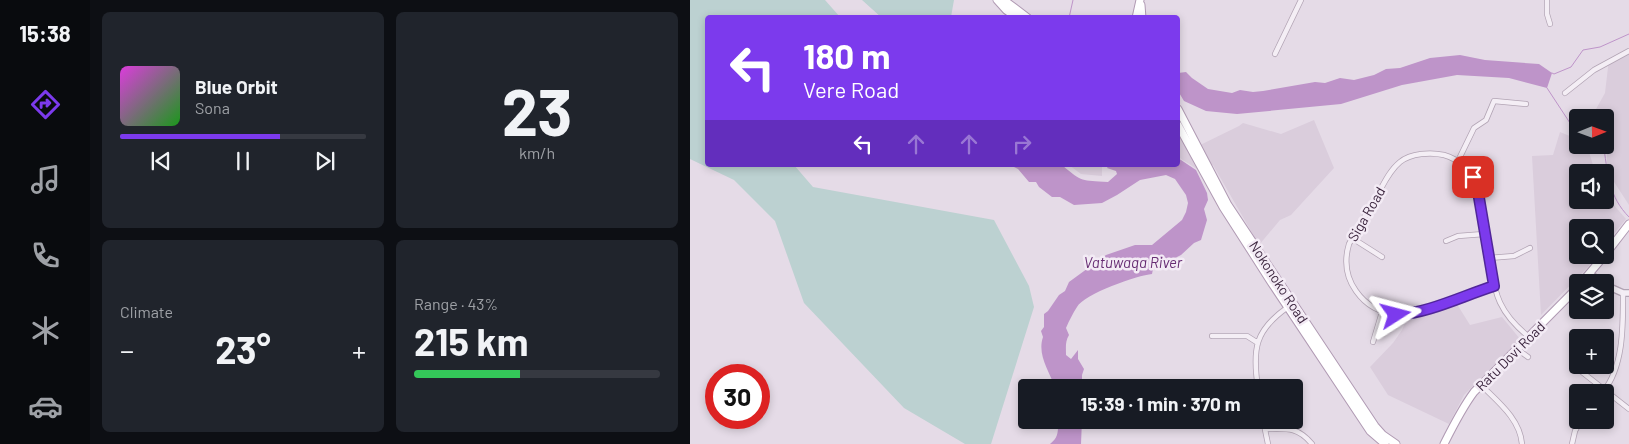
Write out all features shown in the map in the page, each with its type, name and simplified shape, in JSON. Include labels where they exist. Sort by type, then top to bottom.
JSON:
[{"type":"main road","points":[[996,0],[1013,15]]},
{"type":"main road","points":[[1004,0],[1024,15]]},
{"type":"main road","points":[[1137,15],[1140,0],[1142,15]]},
{"type":"main road","name":"Nokonoko Road","points":[[1180,113],[1216,189]]},
{"type":"main road","name":"Nokonoko Road","points":[[1180,128],[1216,189],[1370,430],[1385,444]]},
{"type":"main road","points":[[1614,243],[1629,224]]},
{"type":"main road","points":[[1590,274],[1598,264]]},
{"type":"main road","name":"Ratu Dovi Road","points":[[1444,444],[1452,432],[1462,408],[1481,385],[1569,296]]},
{"type":"main road","name":"Nokonoko Road","points":[[1291,305],[1379,432],[1396,444]]},
{"type":"main road","name":"Ratu Dovi Road","points":[[1451,444],[1452,432]]},
{"type":"street","points":[[1275,54],[1301,0]]},
{"type":"street","points":[[1547,0],[1547,14],[1550,24]]},
{"type":"street","points":[[1565,93],[1594,70],[1629,50]]},
{"type":"street","points":[[1458,162],[1474,128],[1486,120],[1494,101],[1526,104]]},
{"type":"street","name":"Siga Road","points":[[1382,312],[1366,302],[1351,284],[1346,268],[1346,253],[1352,238],[1388,177],[1401,161],[1412,156],[1430,154],[1447,156],[1458,162],[1473,177],[1477,186],[1484,234]]},
{"type":"street","points":[[1446,241],[1458,236],[1484,234],[1494,286],[1506,313],[1519,329],[1529,337]]},
{"type":"street","points":[[1352,238],[1382,257]]},
{"type":"street","points":[[1488,258],[1514,256],[1530,248]]},
{"type":"street","points":[[1373,342],[1382,312],[1396,315],[1408,314],[1494,286]]},
{"type":"street","points":[[1609,384],[1615,374],[1618,359],[1626,293],[1614,288]]},
{"type":"street","points":[[1257,379],[1254,358],[1258,343],[1267,325],[1291,305]]},
{"type":"street","points":[[1212,336],[1246,336],[1258,343]]},
{"type":"street","points":[[1518,349],[1528,357]]},
{"type":"street","points":[[1584,374],[1596,384]]},
{"type":"street","points":[[1481,385],[1516,422],[1522,444]]},
{"type":"street","points":[[1614,398],[1629,409]]},
{"type":"street","points":[[1572,444],[1576,429]]},
{"type":"street","points":[[1268,444],[1265,430],[1294,430],[1303,434],[1312,444]]},
{"type":"shaded area","points":[[690,0],[825,0],[838,15],[705,15],[705,166],[690,159]]},
{"type":"shaded area","points":[[862,0],[954,0],[951,15],[879,15]]},
{"type":"shaded area","points":[[1629,50],[1629,205],[1614,182],[1614,164],[1607,164],[1607,154],[1614,154],[1614,109],[1596,109],[1605,93],[1609,59]]},
{"type":"shaded area","points":[[1314,120],[1334,168],[1291,215],[1280,220],[1259,245],[1213,165],[1197,169],[1180,158],[1180,130],[1192,149],[1243,123],[1281,134]]},
{"type":"shaded area","points":[[1560,132],[1569,136],[1569,154],[1590,154],[1593,164],[1569,164],[1569,209],[1614,209],[1614,205],[1626,219],[1614,234],[1614,219],[1569,219],[1569,264],[1590,264],[1581,274],[1569,274],[1569,286],[1541,315],[1532,156],[1553,155]]},
{"type":"shaded area","points":[[707,167],[796,167],[813,187],[994,220],[1029,286],[1034,307],[991,444],[965,444],[904,408],[804,303],[775,221],[734,180]]},
{"type":"shaded area","points":[[1072,167],[1102,167],[1102,176],[1081,174]]},
{"type":"shaded area","points":[[1455,301],[1470,325],[1502,317],[1520,339],[1464,395],[1449,424],[1388,395],[1370,367],[1393,343],[1402,330],[1408,316]]},
{"type":"water","points":[[1460,55],[1485,60],[1539,64],[1552,73],[1547,88],[1509,78],[1457,75],[1402,85],[1341,104],[1237,114],[1206,111],[1184,101],[1180,94],[1180,73],[1186,72],[1208,89],[1232,93],[1240,90],[1253,92],[1315,82],[1325,83],[1340,78],[1354,80],[1374,75],[1386,69],[1400,68],[1430,58]]},
{"type":"water","name":"Vatuwaqa River","points":[[1180,159],[1196,170],[1207,193],[1208,200],[1204,209],[1207,220],[1201,240],[1194,243],[1181,255],[1153,269],[1152,274],[1112,286],[1090,296],[1082,302],[1066,328],[1069,335],[1066,355],[1071,359],[1078,350],[1078,359],[1084,369],[1082,379],[1051,379],[1044,363],[1042,350],[1043,337],[1041,331],[1044,327],[1044,314],[1059,295],[1065,291],[1069,282],[1106,255],[1135,245],[1152,245],[1182,220],[1188,203],[1186,195],[1175,179],[1166,175],[1140,180],[1102,203],[1074,205],[1060,197],[1052,197],[1039,187],[1036,182],[1029,182],[1014,167],[1064,167],[1083,180],[1108,182],[1117,174],[1116,171],[1107,168],[1180,167]]},
{"type":"water","points":[[1058,429],[1082,429],[1081,444],[1050,444]]},
{"type":"waterway","points":[[1070,15],[1073,0]]},
{"type":"waterway","points":[[1552,73],[1554,74],[1571,67],[1583,50],[1600,47],[1629,34]]},
{"type":"waterway","points":[[1547,88],[1569,121]]},
{"type":"waterway","points":[[1605,154],[1613,194],[1629,217]]},
{"type":"route","points":[[1396,315],[1428,309],[1494,286],[1477,186],[1473,177]]}]
